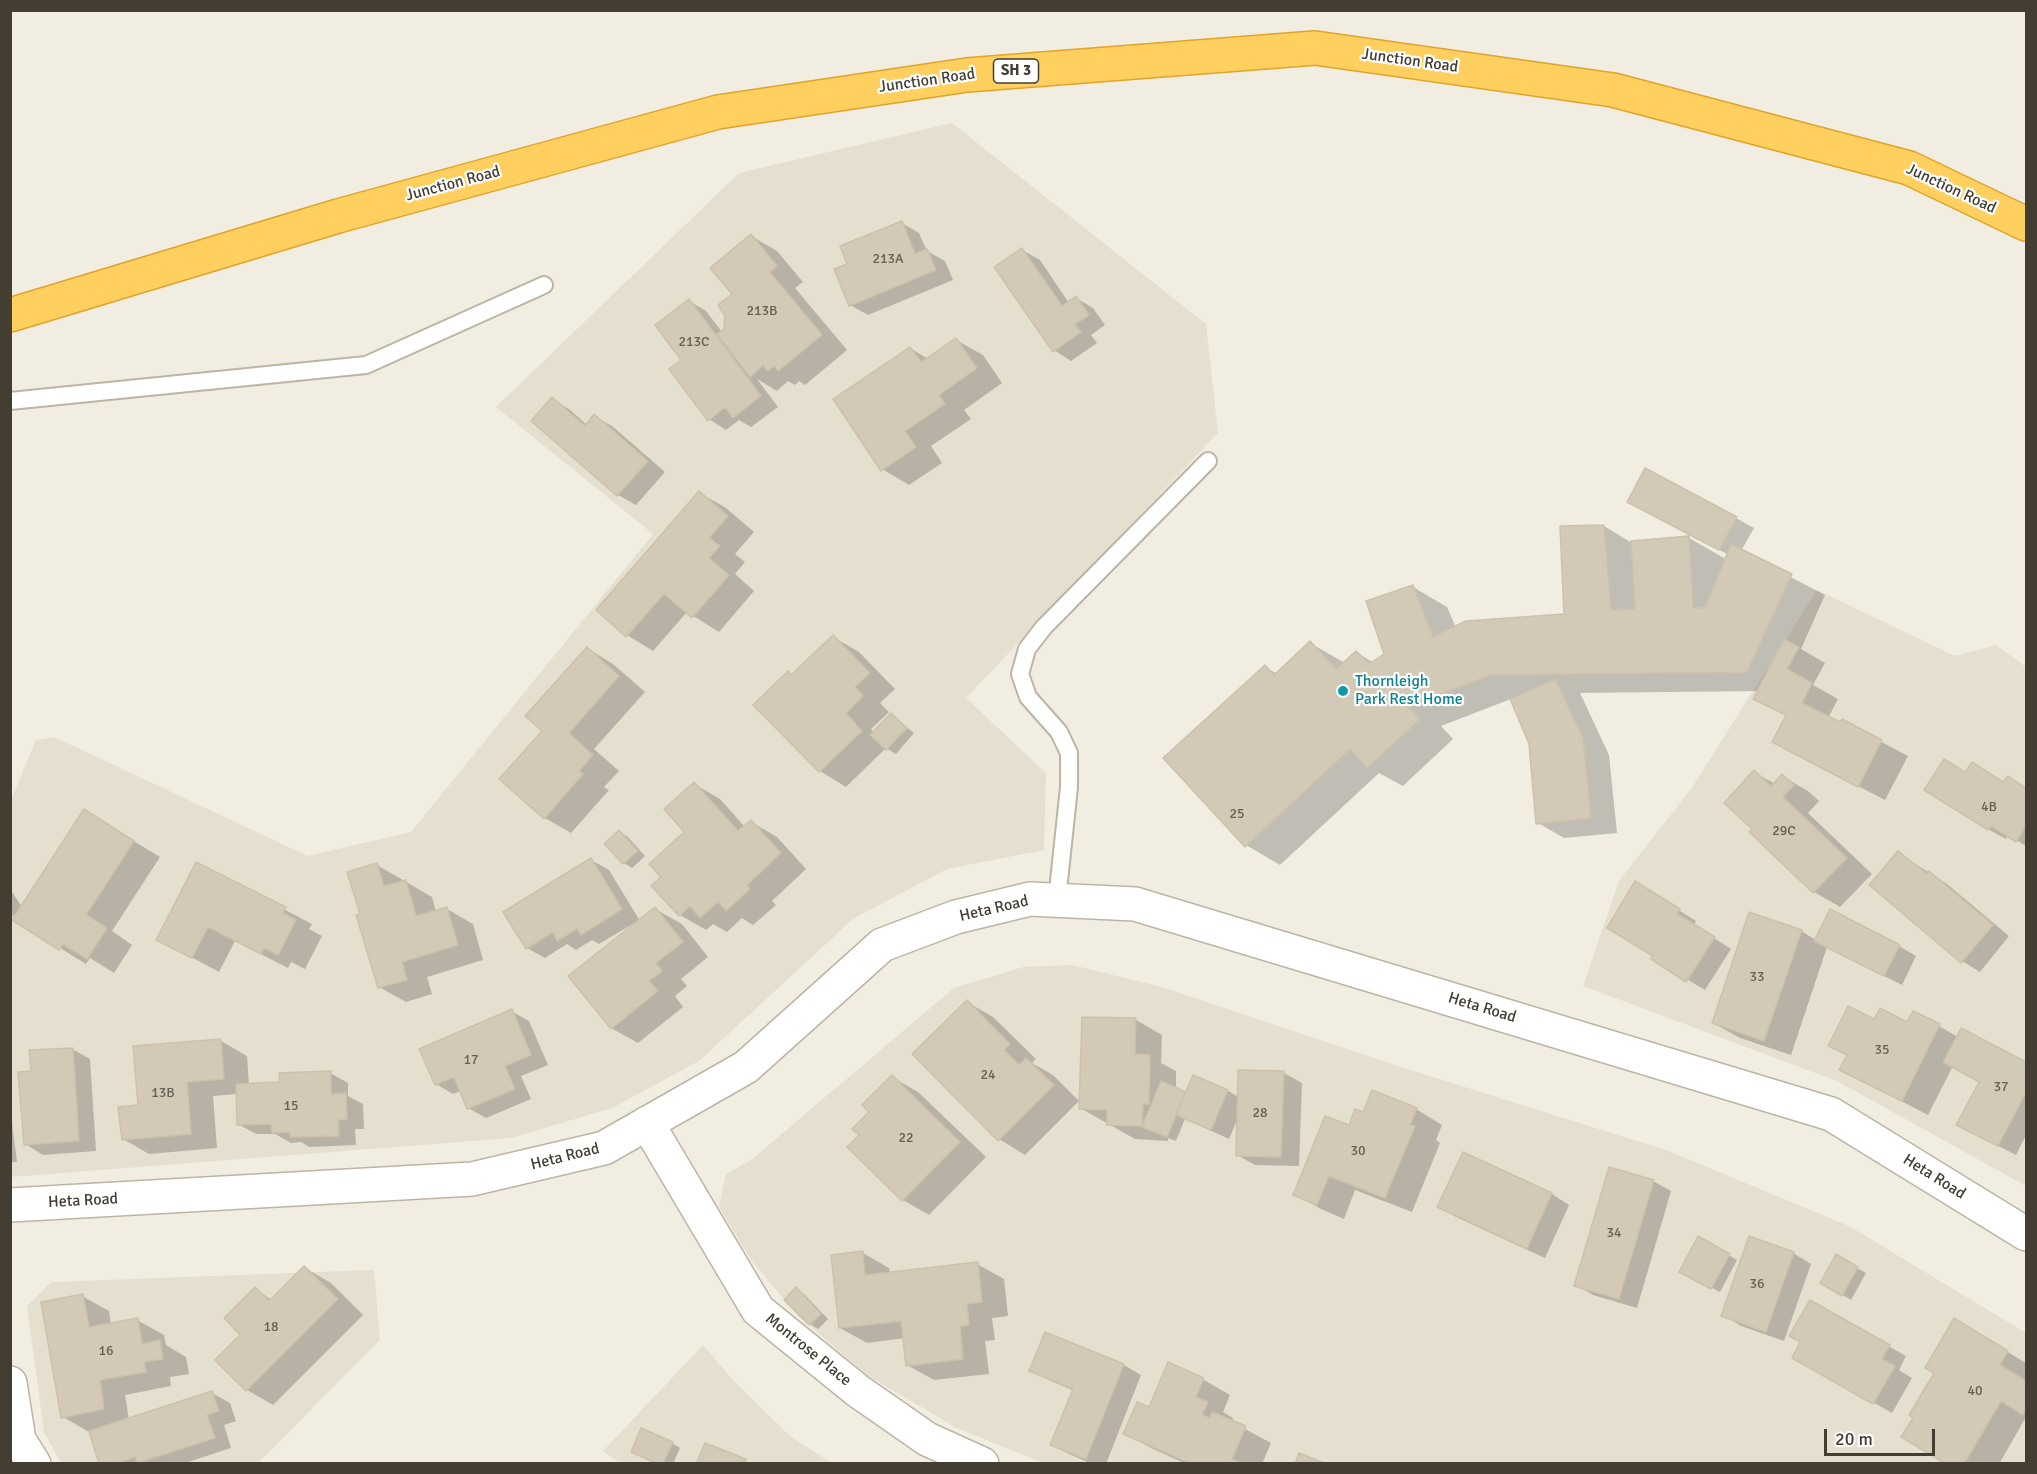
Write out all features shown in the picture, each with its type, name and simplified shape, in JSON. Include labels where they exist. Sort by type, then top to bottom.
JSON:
[{"type":"highway","name":"Junction Road","points":[[10,315],[338,216],[718,112],[967,75],[1315,48],[1613,90],[1909,168],[2026,224]]},
{"type":"street","name":"Heta Road","points":[[10,1206],[472,1179],[604,1148],[746,1067],[882,945],[956,917],[1030,899],[1135,904],[1831,1114],[2026,1234]]},
{"type":"street","name":"Montrose Place","points":[[647,1124],[758,1310],[858,1391],[927,1439],[982,1464]]},
{"type":"street","points":[[10,1383],[19,1440],[34,1464]]},
{"type":"lane","points":[[10,401],[366,365],[544,285]]},
{"type":"lane","points":[[1057,900],[1069,787],[1069,753],[1059,732],[1028,697],[1020,674],[1028,649],[1044,627],[1208,461]]},
{"type":"shaded area","points":[[952,123],[1206,324],[1218,433],[966,698],[1046,773],[1044,850],[947,869],[853,919],[699,1061],[612,1108],[511,1138],[11,1177],[11,800],[36,740],[54,737],[308,856],[411,832],[653,534],[496,407],[739,173]]},
{"type":"shaded area","points":[[1817,590],[1955,656],[1996,645],[2026,667],[2026,1186],[1837,1081],[1583,986],[1619,881],[1691,789]]},
{"type":"shaded area","points":[[1072,965],[1162,987],[1404,1068],[1666,1150],[1849,1226],[2026,1333],[2026,1463],[1043,1463],[955,1427],[867,1375],[798,1316],[751,1260],[719,1207],[726,1174],[751,1160],[954,988],[1023,967]]},
{"type":"shaded area","points":[[374,1270],[380,1340],[258,1463],[61,1463],[44,1432],[27,1306],[51,1282]]},
{"type":"shaded area","points":[[703,1345],[734,1381],[790,1436],[832,1463],[620,1463],[603,1451]]},
{"type":"building","points":[[902,221],[915,254],[927,249],[936,270],[849,306],[834,269],[847,264],[840,246]]},
{"type":"building","points":[[751,234],[777,266],[770,272],[822,335],[778,371],[774,366],[768,371],[763,365],[750,377],[717,334],[724,329],[725,316],[718,305],[732,294],[710,268]]},
{"type":"building","points":[[1022,248],[1062,306],[1076,296],[1089,315],[1075,324],[1081,332],[1053,352],[994,267]]},
{"type":"building","points":[[689,299],[761,396],[733,418],[725,407],[708,421],[669,369],[681,360],[655,325]]},
{"type":"building","points":[[956,338],[977,368],[939,395],[945,404],[905,431],[916,447],[881,471],[833,399],[910,347],[921,362]]},
{"type":"building","points":[[552,397],[585,426],[594,414],[648,461],[617,496],[531,421]]},
{"type":"building","points":[[1645,468],[1737,517],[1719,550],[1627,502]]},
{"type":"building","points":[[699,491],[728,516],[709,538],[720,546],[709,558],[729,575],[692,618],[664,594],[626,637],[596,610]]},
{"type":"building","name":"Thornleigh Park Rest Home","points":[[1604,525],[1611,610],[1635,609],[1631,541],[1689,536],[1693,608],[1705,608],[1731,544],[1792,574],[1747,672],[1491,675],[1408,706],[1420,719],[1367,768],[1350,749],[1245,847],[1163,758],[1265,665],[1274,675],[1310,641],[1336,669],[1356,651],[1369,664],[1384,654],[1366,601],[1413,585],[1433,637],[1466,621],[1564,614],[1560,526]]},
{"type":"building","points":[[833,635],[870,673],[855,687],[863,696],[846,713],[862,731],[819,772],[753,705],[788,671],[791,675]]},
{"type":"building","points":[[1784,639],[1799,647],[1787,669],[1812,683],[1802,703],[1840,722],[1842,719],[1882,740],[1858,787],[1772,742],[1786,715],[1753,699]]},
{"type":"building","points":[[587,647],[619,676],[569,733],[593,755],[579,771],[583,774],[544,819],[499,779],[542,731],[525,716]]},
{"type":"building","points":[[1555,679],[1583,738],[1591,818],[1536,824],[1529,744],[1510,699]]},
{"type":"building","points":[[891,713],[907,728],[886,750],[870,735]]},
{"type":"building","points":[[1944,759],[1965,772],[1972,762],[2003,782],[2008,776],[2026,788],[2026,825],[2016,842],[1991,826],[1988,830],[1924,790]]},
{"type":"building","points":[[1754,770],[1771,786],[1782,774],[1794,785],[1783,797],[1847,858],[1813,893],[1749,832],[1752,829],[1724,803]]},
{"type":"building","points":[[694,782],[738,831],[751,820],[781,853],[747,885],[750,889],[726,911],[718,902],[700,918],[690,906],[679,916],[651,886],[661,877],[649,864],[684,832],[664,809]]},
{"type":"building","points":[[84,809],[134,841],[86,915],[107,928],[87,959],[63,944],[59,950],[12,920]]},
{"type":"building","points":[[619,830],[638,851],[623,864],[604,844]]},
{"type":"building","points":[[1898,851],[1927,874],[1929,871],[1993,925],[1961,963],[1869,885]]},
{"type":"building","points":[[591,858],[622,909],[581,935],[577,929],[557,941],[553,932],[526,949],[503,912]]},
{"type":"building","points":[[196,862],[286,907],[283,913],[296,920],[278,955],[264,948],[261,954],[208,927],[192,958],[156,940]]},
{"type":"building","points":[[377,863],[384,886],[406,880],[416,916],[447,907],[458,945],[402,962],[407,980],[378,988],[356,915],[360,914],[347,872]]},
{"type":"building","points":[[1635,881],[1680,909],[1677,914],[1715,937],[1686,982],[1651,959],[1653,956],[1607,928]]},
{"type":"building","points":[[655,907],[683,942],[656,963],[662,971],[649,981],[658,991],[611,1029],[568,976]]},
{"type":"building","points":[[1830,909],[1900,945],[1884,976],[1814,941]]},
{"type":"building","points":[[1749,912],[1802,930],[1764,1041],[1712,1023]]},
{"type":"building","points":[[967,1000],[1010,1044],[1004,1050],[1019,1065],[1026,1058],[1054,1085],[998,1141],[912,1054]]},
{"type":"building","points":[[1848,1006],[1874,1019],[1880,1008],[1907,1022],[1913,1011],[1940,1024],[1902,1101],[1839,1070],[1847,1055],[1828,1046]]},
{"type":"building","points":[[512,1009],[531,1055],[505,1066],[515,1089],[467,1109],[454,1077],[435,1085],[419,1049]]},
{"type":"building","points":[[1082,1017],[1136,1018],[1135,1054],[1150,1055],[1149,1104],[1143,1104],[1142,1126],[1107,1125],[1107,1110],[1079,1109]]},
{"type":"building","points":[[1961,1028],[2026,1062],[2026,1092],[1998,1146],[1956,1125],[1979,1082],[1943,1062]]},
{"type":"building","points":[[221,1039],[224,1079],[187,1082],[191,1134],[122,1140],[118,1107],[138,1105],[133,1046]]},
{"type":"building","points":[[73,1048],[79,1141],[24,1145],[18,1072],[31,1071],[29,1050]]},
{"type":"building","points":[[1238,1070],[1284,1071],[1281,1157],[1236,1156]]},
{"type":"building","points":[[331,1071],[331,1094],[346,1093],[347,1119],[338,1120],[339,1136],[290,1137],[290,1132],[272,1133],[271,1124],[237,1125],[236,1084],[280,1082],[279,1073]]},
{"type":"building","points":[[892,1075],[960,1142],[902,1201],[847,1147],[859,1135],[852,1129],[869,1112],[862,1105]]},
{"type":"building","points":[[1193,1075],[1228,1090],[1211,1130],[1176,1115]]},
{"type":"building","points":[[1161,1081],[1186,1092],[1167,1137],[1142,1127]]},
{"type":"building","points":[[1372,1090],[1417,1108],[1410,1125],[1415,1126],[1385,1198],[1329,1176],[1317,1205],[1293,1195],[1325,1116],[1349,1125],[1355,1109],[1363,1112]]},
{"type":"building","points":[[1463,1152],[1552,1193],[1527,1249],[1437,1207]]},
{"type":"building","points":[[1609,1167],[1654,1180],[1619,1299],[1574,1286]]},
{"type":"building","points":[[1698,1236],[1730,1254],[1711,1289],[1679,1272]]},
{"type":"building","points":[[1749,1236],[1794,1252],[1766,1332],[1721,1316]]},
{"type":"building","points":[[863,1251],[865,1275],[978,1262],[982,1302],[967,1304],[969,1325],[960,1326],[963,1359],[906,1366],[901,1321],[839,1328],[831,1255]]},
{"type":"building","points":[[1836,1254],[1858,1267],[1842,1296],[1820,1283]]},
{"type":"building","points":[[304,1266],[338,1299],[246,1391],[215,1360],[240,1335],[224,1318],[255,1287],[269,1301]]},
{"type":"building","points":[[796,1287],[821,1314],[809,1325],[784,1300]]},
{"type":"building","points":[[83,1294],[89,1327],[138,1318],[142,1344],[160,1340],[163,1359],[144,1362],[146,1372],[100,1380],[104,1409],[61,1418],[41,1302]]},
{"type":"building","points":[[1810,1300],[1890,1345],[1882,1359],[1895,1366],[1873,1404],[1792,1358],[1800,1342],[1789,1336]]},
{"type":"building","points":[[1954,1318],[2008,1351],[2000,1365],[2026,1381],[2026,1408],[2023,1415],[2001,1401],[1964,1464],[1946,1464],[1901,1437],[1913,1418],[1909,1415],[1934,1373],[1925,1368]]},
{"type":"building","points":[[1045,1332],[1124,1364],[1086,1459],[1050,1445],[1073,1389],[1029,1371]]},
{"type":"building","points":[[1168,1362],[1204,1378],[1196,1397],[1208,1402],[1202,1415],[1210,1418],[1212,1412],[1246,1426],[1232,1459],[1243,1464],[1192,1464],[1123,1434],[1137,1402],[1149,1407]]},
{"type":"building","points":[[212,1391],[219,1411],[207,1415],[215,1438],[137,1463],[135,1457],[115,1464],[99,1464],[89,1431]]},
{"type":"building","points":[[641,1428],[673,1442],[663,1464],[631,1452]]},
{"type":"building","points":[[705,1443],[746,1459],[746,1464],[696,1464]]},
{"type":"building","points":[[1299,1453],[1327,1464],[1295,1464]]},
{"type":"place","name":"Thornleigh Park Rest Home","points":[[1343,691]]}]
